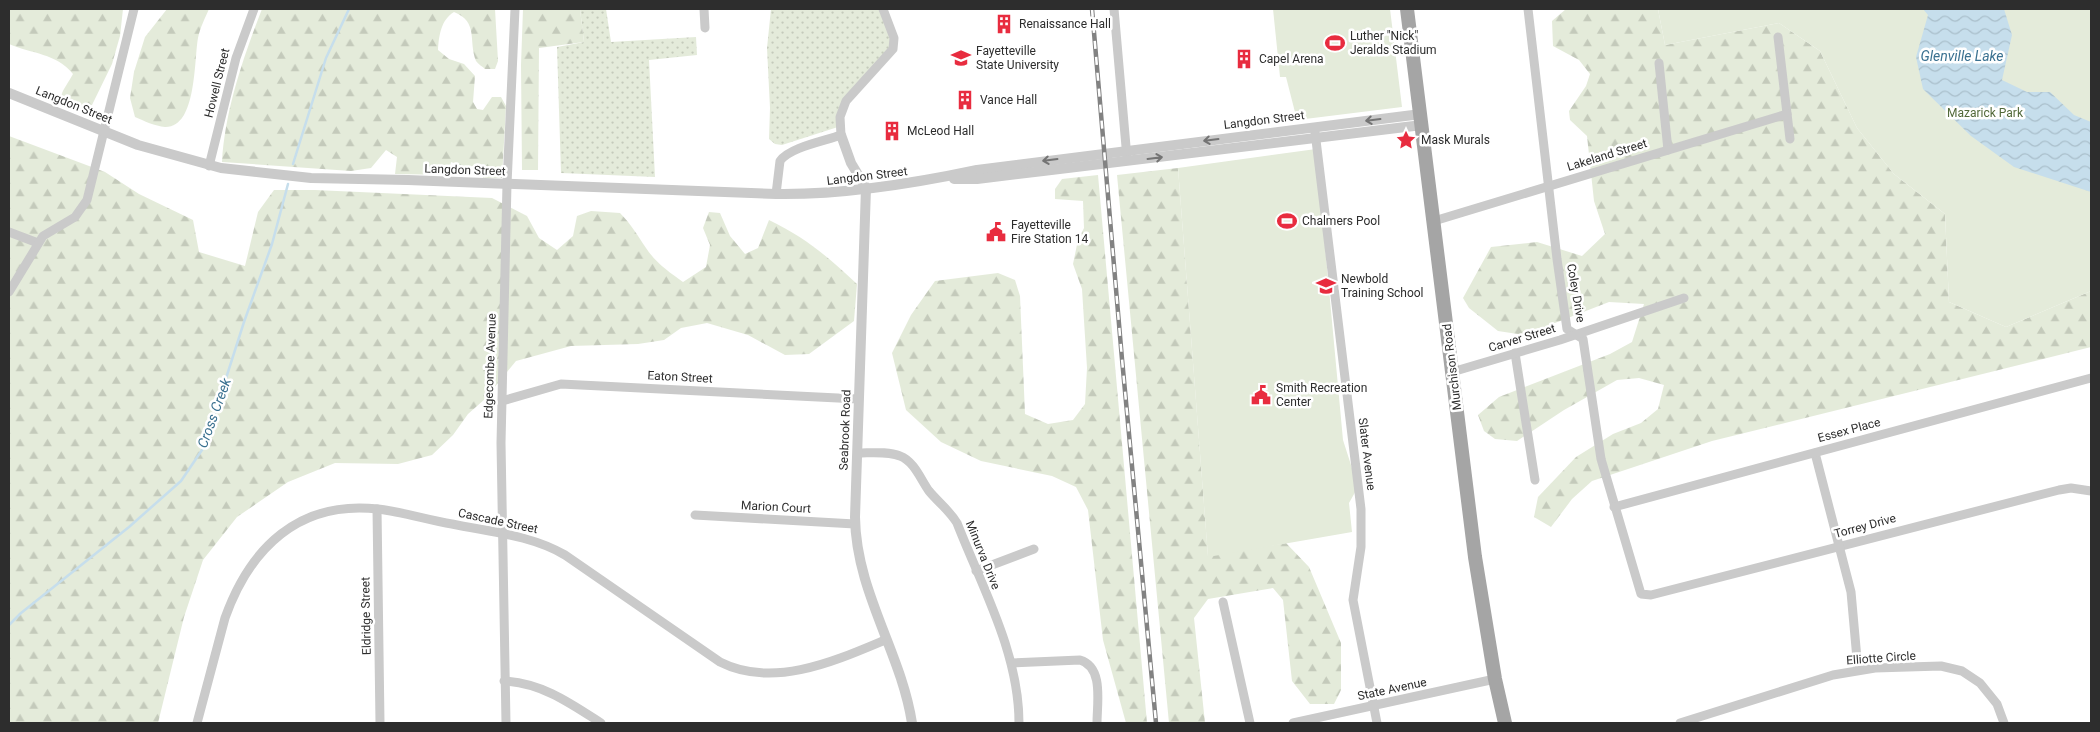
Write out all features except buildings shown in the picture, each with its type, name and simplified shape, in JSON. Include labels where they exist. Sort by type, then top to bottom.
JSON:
[{"type":"main road","name":"Murchison Road","points":[[1407,9],[1476,557],[1495,679],[1505,723]]},
{"type":"street","points":[[9,292],[38,243],[47,233],[75,217],[85,205],[134,9]]},
{"type":"street","name":"Howell Street","points":[[209,166],[236,58],[254,9]]},
{"type":"street","name":"Edgecombe Avenue","points":[[506,723],[500,443],[507,184],[515,9]]},
{"type":"street","points":[[704,9],[705,28]]},
{"type":"street","points":[[866,188],[851,163],[842,135],[840,117],[846,101],[893,49],[894,38],[883,9]]},
{"type":"street","points":[[1114,9],[1126,155]]},
{"type":"street","name":"Coley Drive","points":[[1528,9],[1548,186],[1567,329],[1583,339],[1601,459],[1639,589],[1641,594],[1646,595]]},
{"type":"street","points":[[1778,37],[1790,139]]},
{"type":"street","points":[[1659,63],[1668,150]]},
{"type":"street","name":"Langdon Street","points":[[9,93],[138,145],[209,166],[312,178],[817,195],[933,180],[976,170],[1316,139],[1422,120]]},
{"type":"street","name":"Lakeland Street","points":[[1434,221],[1787,114]]},
{"type":"street","name":"Langdon Street","points":[[1126,155],[1315,127],[1422,120]]},
{"type":"street","name":"Slater Avenue","points":[[1315,127],[1361,509],[1361,547],[1353,600],[1377,723]]},
{"type":"street","points":[[776,194],[780,160],[783,156],[792,151],[842,135]]},
{"type":"street","name":"Seabrook Road","points":[[866,188],[855,524],[864,578],[905,691],[912,723]]},
{"type":"street","points":[[9,232],[38,243]]},
{"type":"street","name":"Carver Street","points":[[1452,372],[1684,298]]},
{"type":"street","points":[[1515,353],[1535,480]]},
{"type":"street","name":"Essex Place","points":[[1614,507],[2091,378]]},
{"type":"street","name":"Eaton Street","points":[[502,402],[561,384],[858,399]]},
{"type":"street","name":"Minurva Drive","points":[[858,452],[893,454],[908,461],[930,492],[952,514],[1012,663],[1019,723]]},
{"type":"street","points":[[1815,452],[1851,592],[1858,670]]},
{"type":"street","name":"Torrey Drive","points":[[1646,595],[2059,490],[2071,488],[2091,491]]},
{"type":"street","name":"Cascade Street","points":[[197,723],[225,618],[238,587],[255,560],[286,530],[314,515],[346,509],[377,509],[541,543],[565,554],[720,662],[735,668],[761,673],[782,672],[829,662],[885,640]]},
{"type":"street","name":"Eldridge Street","points":[[377,509],[380,723]]},
{"type":"street","name":"Marion Court","points":[[695,515],[855,524]]},
{"type":"street","points":[[976,571],[1034,549]]},
{"type":"street","points":[[1223,602],[1250,723]]},
{"type":"street","points":[[1012,663],[1080,660],[1090,665],[1096,675],[1097,723]]},
{"type":"street","name":"Elliotte Circle","points":[[1680,723],[1833,674],[1858,670],[1941,666],[1972,676],[1984,687],[1997,704],[2004,723]]},
{"type":"street","name":"State Avenue","points":[[1293,723],[1495,679]]},
{"type":"street","points":[[504,681],[526,683],[542,688],[557,695],[601,723]]},
{"type":"green space","points":[[9,9],[123,9],[120,36],[112,64],[92,105],[75,111],[68,107],[61,99],[63,90],[73,74],[66,67],[51,58],[9,44]]},
{"type":"green space","points":[[167,9],[209,9],[198,38],[192,91],[188,105],[183,116],[175,124],[165,127],[135,117],[130,98],[134,72],[145,37]]},
{"type":"green space","points":[[262,9],[495,9],[498,61],[495,69],[485,69],[476,61],[470,27],[462,16],[454,12],[443,24],[438,50],[449,59],[464,64],[475,76],[473,102],[477,109],[483,110],[492,97],[501,97],[506,106],[502,178],[483,178],[483,165],[465,167],[451,162],[448,175],[395,174],[397,157],[386,150],[371,168],[351,171],[222,162],[227,123],[236,84]]},
{"type":"green space","points":[[523,9],[580,9],[584,42],[539,48],[538,170],[522,170],[521,65]]},
{"type":"green space","points":[[580,9],[606,9],[611,42],[696,37],[697,55],[649,60],[655,177],[561,173],[557,47],[584,42]]},
{"type":"green space","points":[[771,9],[883,9],[893,49],[846,101],[841,126],[782,145],[775,144],[769,139],[770,108],[767,48]]},
{"type":"green space","name":"Luther \"Nick\" Jeralds Stadium","points":[[1273,9],[1390,9],[1402,107],[1297,120],[1286,77],[1280,77]]},
{"type":"green space","points":[[1566,9],[1658,9],[1665,45],[1779,23],[1820,51],[1857,128],[1894,174],[1945,214],[1949,302],[2006,327],[2091,291],[2091,347],[1712,441],[1592,481],[1572,499],[1551,527],[1534,517],[1538,497],[1576,457],[1613,434],[1641,423],[1658,409],[1664,385],[1639,378],[1617,380],[1564,410],[1517,441],[1495,439],[1484,431],[1478,415],[1499,397],[1610,354],[1632,342],[1644,304],[1609,302],[1524,335],[1498,331],[1469,308],[1463,298],[1491,247],[1537,242],[1582,256],[1605,234],[1594,201],[1587,136],[1570,120],[1569,111],[1586,86],[1590,74],[1579,60],[1553,46],[1552,21]]},
{"type":"green space","name":"Mazarick Park","points":[[1658,9],[2091,9],[2091,291],[2006,327],[1949,302],[1945,214],[1894,174],[1857,128],[1820,51],[1779,23],[1665,45]]},
{"type":"green space","points":[[9,136],[105,172],[139,194],[193,220],[199,252],[245,266],[258,212],[274,190],[315,190],[492,198],[527,216],[539,238],[557,250],[573,236],[577,216],[591,211],[620,213],[631,225],[654,258],[683,282],[706,267],[710,245],[703,228],[709,212],[720,213],[730,236],[745,254],[758,248],[769,220],[816,248],[857,284],[854,321],[809,354],[785,355],[748,335],[707,323],[681,328],[664,340],[638,344],[571,346],[516,361],[485,399],[468,414],[453,435],[432,455],[398,464],[335,463],[288,482],[237,517],[203,560],[184,617],[158,723],[9,723]]},
{"type":"green space","points":[[1316,149],[1343,440],[1358,487],[1349,503],[1352,532],[1208,557],[1178,168]]},
{"type":"green space","points":[[1178,168],[1208,556],[1286,543],[1309,567],[1341,643],[1341,690],[1334,704],[1310,704],[1292,681],[1283,600],[1273,588],[1208,599],[1194,618],[1205,723],[1169,723],[1117,175]]},
{"type":"green space","points":[[1098,175],[1147,723],[1126,723],[1103,640],[1088,510],[1076,487],[1052,476],[981,461],[941,442],[906,410],[892,353],[911,315],[935,281],[998,273],[1015,280],[1020,296],[1025,414],[1048,424],[1073,420],[1085,404],[1087,368],[1082,289],[1073,264],[1078,240],[1084,228],[1083,201],[1055,199],[1055,189],[1062,179]]},
{"type":"water","name":"Glenville Lake","points":[[1923,9],[2004,9],[2012,35],[2002,80],[2027,92],[2050,92],[2074,115],[2091,122],[2091,192],[2014,167],[1971,136],[1923,89],[1916,57],[1928,15]]},
{"type":"waterway","name":"Cross Creek","points":[[293,164],[326,58],[349,9]]},
{"type":"waterway","name":"Cross Creek","points":[[9,625],[21,613],[129,527],[181,481],[204,447],[244,322],[272,244],[288,184]]},
{"type":"railway","points":[[1092,9],[1156,723]]},
{"type":"place","name":"Renaissance Hall","points":[[1004,24]]},
{"type":"place","name":"Luther \"Nick\" Jeralds Stadium","points":[[1335,43]]},
{"type":"place","name":"Fayetteville State University","points":[[961,58]]},
{"type":"place","name":"Capel Arena","points":[[1244,59]]},
{"type":"place","name":"Vance Hall","points":[[965,100]]},
{"type":"place","name":"McLeod Hall","points":[[892,131]]},
{"type":"place","name":"Mask Murals","points":[[1406,140]]},
{"type":"place","name":"Chalmers Pool","points":[[1287,221]]},
{"type":"place","name":"Fayetteville Fire Station 14","points":[[996,232]]},
{"type":"place","name":"Newbold Training School","points":[[1326,286]]},
{"type":"place","name":"Smith Recreation Center","points":[[1261,395]]}]
